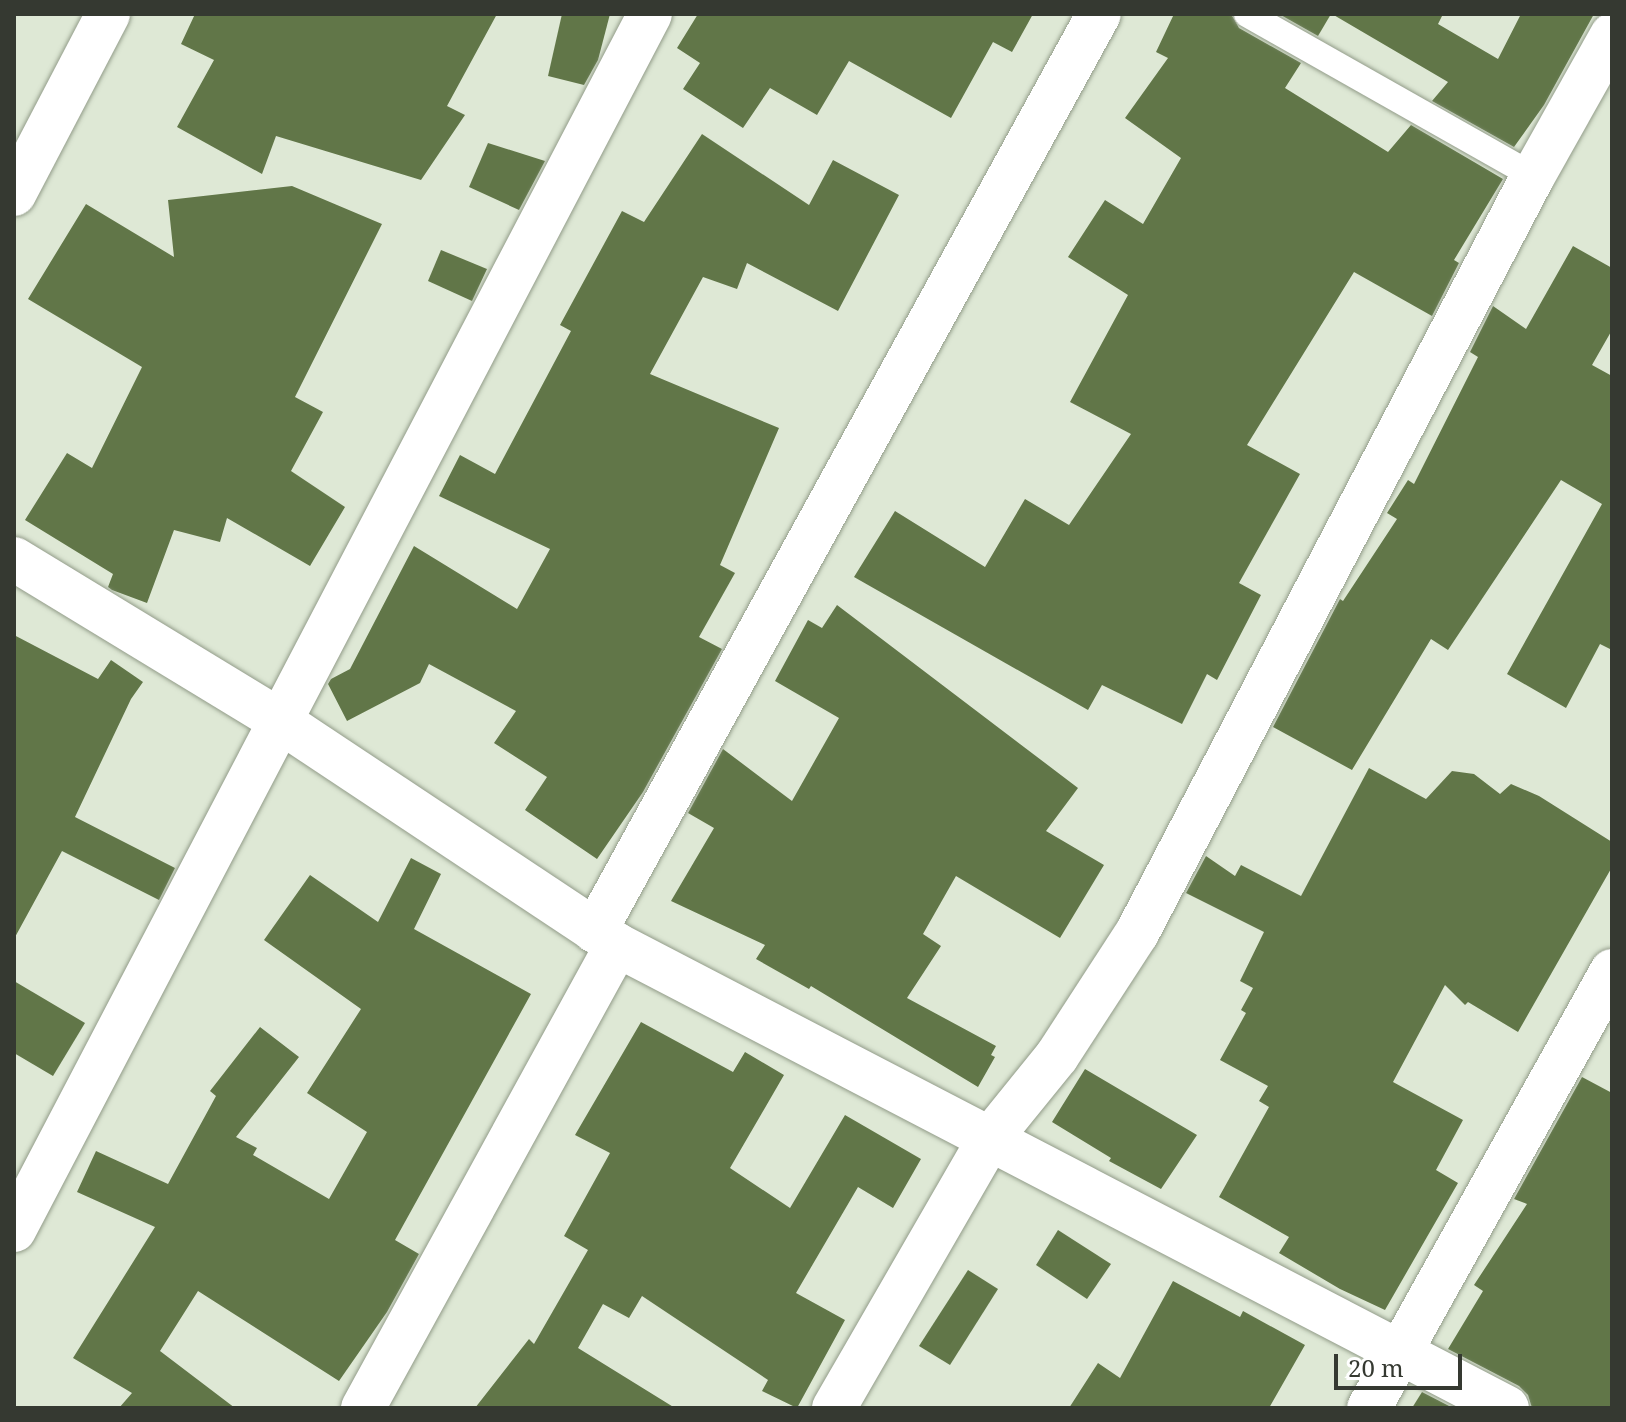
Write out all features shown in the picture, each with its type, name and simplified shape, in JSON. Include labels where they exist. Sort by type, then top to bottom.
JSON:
[{"type":"street","points":[[14,194],[108,14]]},
{"type":"street","points":[[14,1230],[650,14]]},
{"type":"street","points":[[363,1408],[606,938],[1099,14]]},
{"type":"street","points":[[834,1408],[989,1140],[1057,1056],[1137,933],[1533,176],[1612,35]]},
{"type":"street","points":[[14,559],[280,721],[606,938],[1507,1408]]},
{"type":"street","points":[[1369,1408],[1612,971]]},
{"type":"lane","points":[[1247,14],[1533,176]]},
{"type":"building","points":[[195,14],[497,14],[447,106],[465,115],[421,180],[276,136],[262,174],[177,127],[214,60],[181,44]]},
{"type":"building","points":[[562,14],[610,14],[598,60],[584,85],[548,76]]},
{"type":"building","points":[[698,14],[1033,14],[1012,52],[993,42],[951,118],[849,61],[817,115],[770,88],[743,128],[683,89],[700,63],[677,48]]},
{"type":"building","points":[[1174,14],[1231,14],[1239,28],[1301,63],[1285,88],[1388,152],[1411,125],[1503,179],[1454,260],[1459,263],[1432,316],[1354,272],[1247,445],[1300,474],[1239,583],[1261,595],[1217,680],[1207,674],[1182,724],[1102,685],[1088,710],[854,577],[895,511],[985,567],[1025,499],[1069,525],[1131,434],[1070,402],[1128,295],[1068,257],[1105,200],[1143,224],[1181,158],[1125,118],[1168,58],[1156,52]]},
{"type":"building","points":[[1279,14],[1331,14],[1318,36]]},
{"type":"building","points":[[1332,14],[1443,14],[1438,24],[1498,59],[1521,14],[1594,14],[1544,105],[1514,147],[1432,101],[1448,82]]},
{"type":"building","points":[[702,134],[809,205],[833,160],[899,195],[838,311],[747,263],[737,289],[703,277],[650,374],[779,428],[720,565],[735,573],[699,637],[722,649],[643,792],[597,859],[525,810],[547,777],[494,743],[516,711],[429,664],[420,683],[347,721],[328,684],[331,679],[350,669],[414,546],[517,609],[550,549],[439,496],[460,455],[495,474],[571,331],[560,325],[622,211],[644,222]]},
{"type":"building","points":[[488,143],[545,161],[519,210],[469,187]]},
{"type":"building","points":[[292,186],[382,224],[295,397],[323,412],[291,471],[345,507],[310,566],[227,518],[220,542],[174,530],[147,603],[112,590],[108,587],[113,574],[25,520],[67,453],[92,468],[142,367],[28,299],[86,204],[174,257],[168,200]]},
{"type":"building","points":[[1573,246],[1612,268],[1612,330],[1592,365],[1612,376],[1612,650],[1600,644],[1566,708],[1507,674],[1602,504],[1561,480],[1448,650],[1431,639],[1352,770],[1273,727],[1340,599],[1343,601],[1397,519],[1387,513],[1408,480],[1414,484],[1478,357],[1470,352],[1493,306],[1526,329]]},
{"type":"building","points":[[441,250],[487,269],[472,301],[428,281]]},
{"type":"building","points":[[837,605],[1078,788],[1046,831],[1104,865],[1060,938],[956,876],[923,934],[941,946],[907,998],[996,1046],[991,1055],[995,1057],[978,1087],[811,986],[809,989],[756,959],[765,945],[671,901],[714,828],[688,813],[723,749],[792,801],[839,718],[775,681],[808,620],[822,628]]},
{"type":"building","points":[[14,635],[98,679],[111,660],[143,682],[131,699],[75,817],[175,868],[159,900],[62,851],[14,939]]},
{"type":"building","points":[[1369,768],[1426,799],[1452,771],[1474,774],[1500,794],[1511,784],[1539,796],[1612,842],[1612,867],[1518,1032],[1468,1002],[1465,1005],[1445,985],[1393,1082],[1463,1120],[1436,1170],[1458,1183],[1385,1310],[1340,1289],[1279,1253],[1289,1237],[1219,1197],[1269,1107],[1259,1101],[1268,1086],[1220,1060],[1246,1013],[1241,1010],[1253,988],[1240,981],[1264,932],[1186,893],[1206,856],[1235,876],[1241,865],[1301,896]]},
{"type":"building","points":[[411,858],[441,874],[414,929],[531,994],[395,1240],[419,1254],[387,1312],[339,1381],[198,1291],[160,1351],[235,1408],[119,1408],[132,1393],[73,1358],[155,1227],[77,1192],[96,1151],[168,1184],[216,1096],[210,1091],[260,1027],[299,1057],[236,1137],[257,1148],[253,1155],[329,1199],[367,1132],[307,1093],[361,1009],[264,940],[310,875],[378,922]]},
{"type":"building","points":[[14,981],[85,1023],[53,1076],[14,1053]]},
{"type":"building","points":[[641,1022],[733,1072],[745,1052],[784,1075],[730,1168],[790,1208],[845,1115],[921,1159],[893,1208],[858,1187],[796,1293],[845,1320],[797,1408],[762,1391],[768,1380],[642,1296],[629,1318],[603,1304],[578,1348],[675,1408],[475,1408],[529,1339],[534,1344],[588,1250],[564,1236],[610,1153],[575,1135]]},
{"type":"building","points":[[1085,1069],[1197,1135],[1161,1189],[1109,1161],[1111,1158],[1052,1122]]},
{"type":"building","points":[[1582,1077],[1612,1093],[1612,1408],[1532,1408],[1528,1395],[1519,1386],[1448,1349],[1483,1291],[1474,1285],[1527,1204],[1514,1199]]},
{"type":"building","points":[[1058,1230],[1111,1264],[1087,1299],[1036,1265]]},
{"type":"building","points":[[968,1270],[998,1289],[950,1365],[919,1346]]},
{"type":"building","points":[[1173,1281],[1240,1317],[1243,1311],[1305,1345],[1269,1408],[1069,1408],[1098,1363],[1120,1378]]},
{"type":"building","points":[[1422,1392],[1453,1408],[1412,1408]]}]
